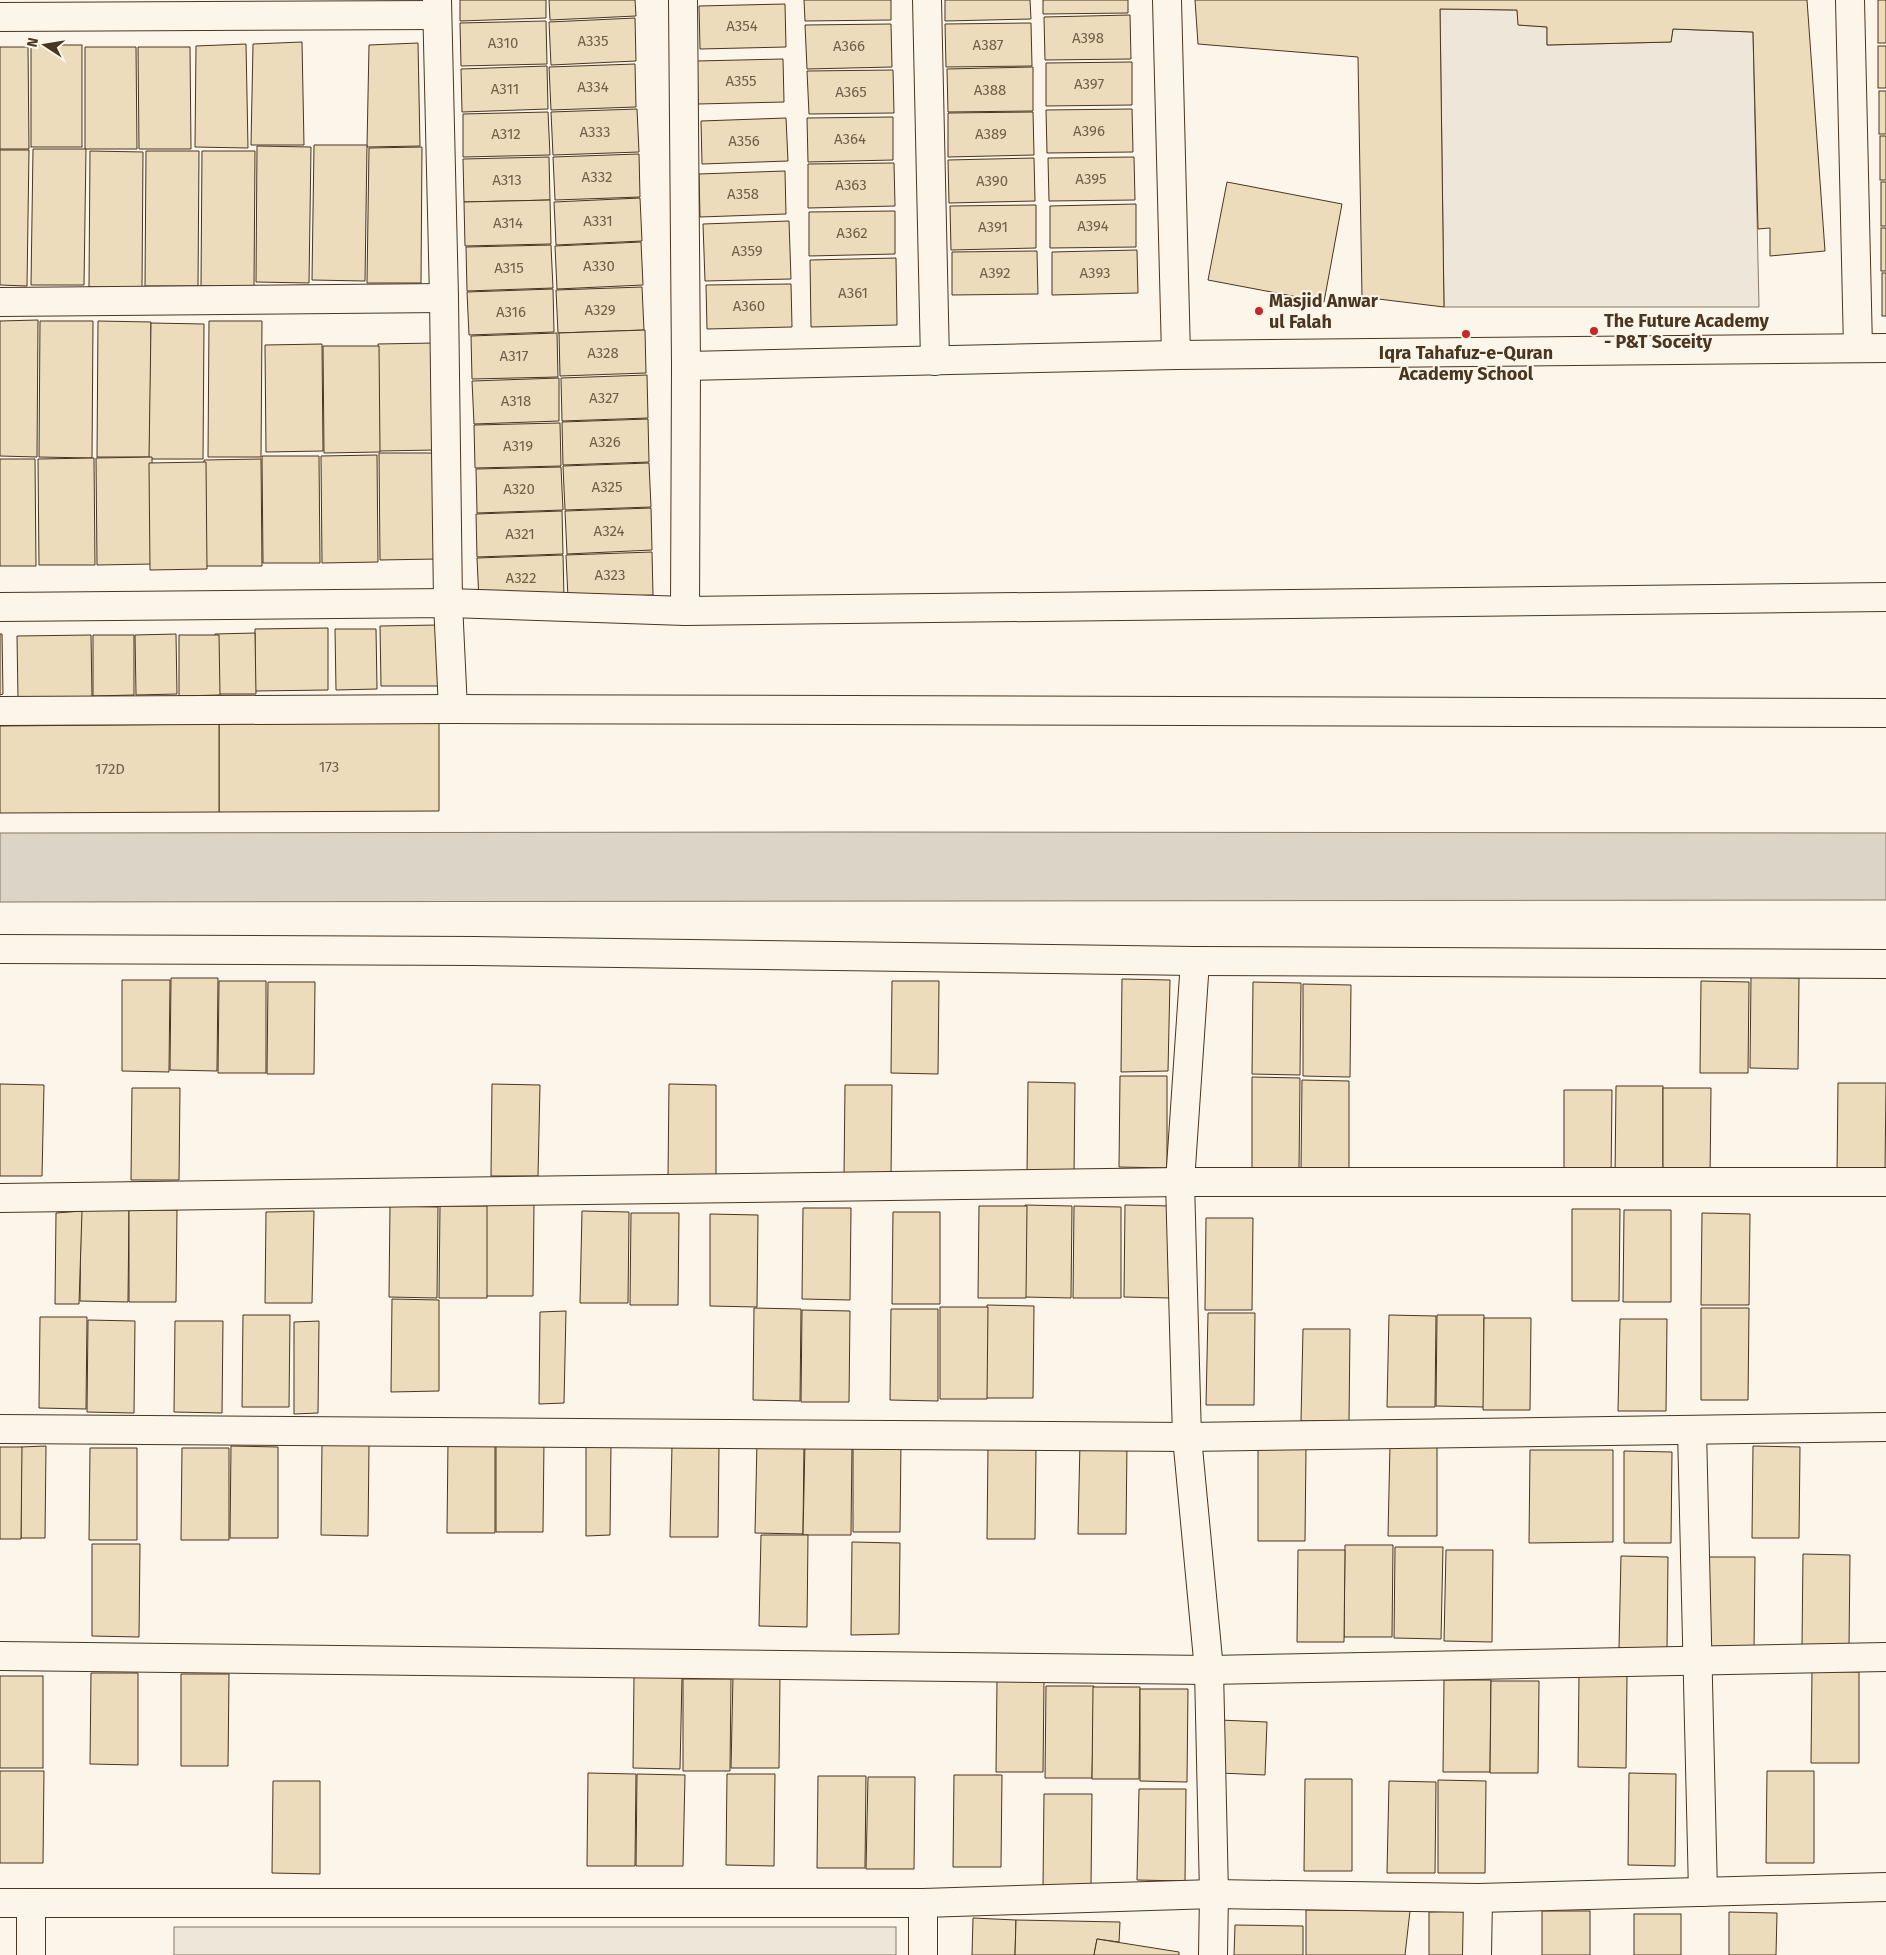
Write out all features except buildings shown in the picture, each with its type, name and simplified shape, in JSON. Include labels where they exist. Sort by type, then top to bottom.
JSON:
[{"type":"street","points":[[683,0],[686,366],[685,612]]},
{"type":"street","points":[[928,0],[935,361]]},
{"type":"street","points":[[1167,0],[1176,356]]},
{"type":"street","points":[[1850,0],[1858,348]]},
{"type":"street","points":[[0,17],[191,8],[437,8],[444,298],[448,602],[453,709]]},
{"type":"street","points":[[0,302],[444,298]]},
{"type":"street","points":[[686,366],[1176,356],[1886,348]]},
{"type":"street","points":[[0,607],[448,602],[685,612],[1886,597]]},
{"type":"street","points":[[0,711],[453,709],[1886,713]]},
{"type":"street","points":[[0,949],[464,951],[1195,961],[1886,964]]},
{"type":"street","points":[[1195,961],[1180,1182],[1187,1436],[1209,1670],[1214,1894],[1213,1955]]},
{"type":"street","points":[[0,1198],[1180,1182],[1886,1182]]},
{"type":"street","points":[[0,1429],[1187,1436],[1886,1427]]},
{"type":"street","points":[[1692,1430],[1703,1892]]},
{"type":"street","points":[[0,1656],[1209,1670],[1886,1657]]},
{"type":"street","points":[[0,1903],[923,1903],[1214,1894],[1478,1898],[1886,1887]]},
{"type":"street","points":[[1477,1955],[1478,1898]]},
{"type":"street","points":[[31,1955],[32,1903]]},
{"type":"street","points":[[923,1903],[923,1955]]},
{"type":"shaded area","points":[[1440,9],[1517,10],[1519,25],[1547,27],[1547,45],[1671,42],[1673,29],[1753,32],[1759,307],[1444,307]]},
{"type":"shaded area","points":[[0,833],[1886,833],[1886,900],[0,902]]},
{"type":"shaded area","points":[[174,1927],[896,1927],[896,1955],[174,1955]]},
{"type":"place","name":"Masjid Anwar ul Falah","points":[[1259,311]]},
{"type":"place","name":"The Future Academy - P&T Soceity","points":[[1594,331]]},
{"type":"place","name":"Iqra Tahafuz-e-Quran Academy School","points":[[1466,334]]}]
